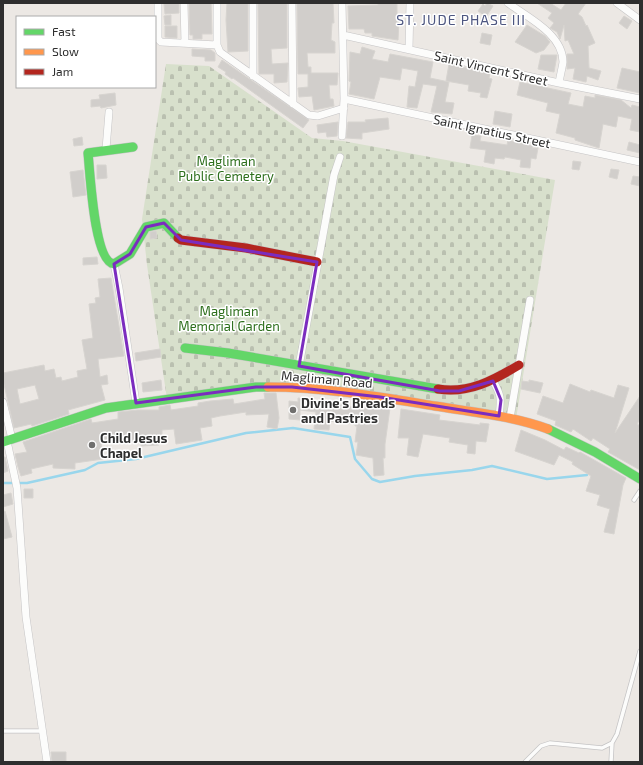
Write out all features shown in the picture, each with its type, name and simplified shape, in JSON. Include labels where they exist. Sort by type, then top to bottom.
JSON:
[{"type":"street","points":[[158,3],[160,41],[165,43],[217,45]]},
{"type":"street","points":[[184,3],[185,44]]},
{"type":"street","points":[[218,3],[217,45],[220,52],[309,115],[318,116],[344,108]]},
{"type":"street","points":[[253,3],[253,76]]},
{"type":"street","points":[[292,3],[293,104]]},
{"type":"street","points":[[342,3],[344,99],[342,136]]},
{"type":"street","points":[[409,49],[410,3]]},
{"type":"street","points":[[508,3],[544,29],[556,42],[563,62],[559,83]]},
{"type":"street","points":[[617,3],[640,20]]},
{"type":"street","name":"Saint Vincent Street","points":[[342,35],[559,83],[640,99]]},
{"type":"street","name":"Saint Ignatius Street","points":[[344,99],[640,162]]},
{"type":"street","points":[[106,149],[109,112]]},
{"type":"street","points":[[114,264],[107,261],[99,242],[88,153],[106,149],[133,147]]},
{"type":"street","points":[[299,366],[334,175],[340,157]]},
{"type":"street","points":[[114,264],[130,254],[146,227],[164,223],[180,240],[246,248],[317,262]]},
{"type":"street","points":[[114,264],[136,403]]},
{"type":"street","points":[[510,418],[530,300]]},
{"type":"street","points":[[185,348],[228,353],[440,391],[459,391],[493,381],[520,365]]},
{"type":"street","points":[[493,381],[500,393],[501,400],[499,416]]},
{"type":"street","name":"Magliman Road","points":[[7,440],[90,412],[136,403],[256,387],[292,387],[380,397],[499,416],[536,424],[575,441],[619,465],[640,480]]},
{"type":"street","points":[[3,403],[7,440],[18,488],[26,617],[47,762]]},
{"type":"lane","points":[[634,500],[640,491]]},
{"type":"lane","points":[[611,762],[612,743],[617,734],[640,651]]},
{"type":"lane","points":[[3,731],[42,731]]},
{"type":"lane","points":[[525,762],[541,746],[550,743],[602,748],[612,743]]},
{"type":"highlighted area","points":[[164,223],[181,240],[317,262],[299,366],[440,391],[459,391],[493,381],[501,400],[499,416],[380,397],[292,387],[256,387],[136,403],[114,264],[130,254],[146,227]]},
{"type":"green space","points":[[166,64],[209,66],[312,138],[343,141],[555,180],[516,419],[293,387],[167,399],[147,265],[142,219]]},
{"type":"building","points":[[179,3],[179,13],[165,14],[164,4]]},
{"type":"building","points":[[189,3],[211,3],[212,34],[202,34],[202,39],[193,39],[193,35],[190,35]]},
{"type":"building","points":[[227,3],[248,3],[248,51],[228,52],[226,20]]},
{"type":"building","points":[[258,3],[287,3],[287,48],[271,49],[272,64],[288,63],[287,82],[274,83],[274,74],[259,74]]},
{"type":"building","points":[[297,3],[333,3],[334,23],[332,23],[331,40],[335,42],[335,53],[307,53],[308,67],[311,67],[311,73],[338,73],[337,85],[329,85],[330,99],[333,99],[334,106],[314,110],[312,96],[299,97],[298,88],[308,87],[308,74],[298,74]]},
{"type":"building","points":[[378,3],[397,3],[397,20],[399,20],[398,40],[372,36],[372,33],[365,33],[364,29],[349,29],[348,6],[378,5]]},
{"type":"building","points":[[487,3],[493,6],[486,17],[478,11],[483,4],[485,6]]},
{"type":"building","points":[[537,3],[550,3],[561,10],[566,3],[586,3],[578,14],[582,17],[586,26],[587,25],[595,43],[588,46],[589,68],[601,71],[598,80],[587,76],[586,82],[573,79],[575,68],[567,69],[567,54],[574,54],[568,40],[565,41],[564,25],[560,39],[557,32],[550,28],[554,23],[548,18],[552,13]]},
{"type":"building","points":[[171,15],[171,25],[165,25],[164,16]]},
{"type":"building","points":[[624,16],[632,21],[627,29],[619,23]]},
{"type":"building","points":[[527,25],[545,36],[550,42],[544,50],[536,53],[515,42]]},
{"type":"building","points":[[165,26],[177,26],[177,38],[165,37]]},
{"type":"building","points":[[482,33],[492,35],[490,45],[480,43]]},
{"type":"building","points":[[362,47],[375,51],[372,59],[388,62],[390,54],[433,62],[430,78],[449,82],[445,102],[454,103],[452,114],[431,112],[437,86],[423,84],[417,108],[407,107],[409,86],[415,87],[418,71],[402,68],[400,80],[380,77],[374,99],[349,94],[351,82],[349,81],[350,52],[360,54]]},
{"type":"building","points":[[192,49],[211,50],[215,53],[215,61],[205,61],[205,57],[192,56]]},
{"type":"building","points":[[541,55],[557,55],[554,72],[538,69]]},
{"type":"building","points":[[222,60],[309,120],[303,128],[233,78],[232,79],[225,74],[226,72],[218,67]]},
{"type":"building","points":[[449,64],[490,73],[489,78],[492,79],[487,98],[480,97],[481,93],[468,91],[469,85],[446,81]]},
{"type":"building","points":[[622,68],[640,72],[640,93],[617,88]]},
{"type":"building","points":[[520,82],[571,93],[568,104],[583,107],[585,96],[595,98],[595,95],[621,100],[631,108],[632,105],[640,107],[640,132],[630,130],[632,119],[618,116],[616,127],[603,124],[599,148],[575,140],[575,138],[556,133],[560,114],[546,111],[548,103],[517,95]]},
{"type":"building","points":[[115,93],[116,105],[101,108],[100,106],[91,107],[91,100],[100,99],[99,95]]},
{"type":"building","points":[[495,111],[512,114],[510,127],[493,124]]},
{"type":"building","points":[[388,118],[389,129],[362,133],[362,139],[346,138],[348,122],[366,122],[365,120]]},
{"type":"building","points":[[338,122],[337,136],[327,137],[326,132],[318,133],[317,125]]},
{"type":"building","points":[[472,135],[481,136],[480,141],[507,145],[508,140],[533,146],[532,148],[538,148],[536,159],[531,158],[530,168],[520,167],[521,160],[505,157],[504,159],[495,158],[494,164],[484,162],[486,150],[470,148]]},
{"type":"building","points":[[82,137],[83,145],[74,146],[73,139]]},
{"type":"building","points":[[629,142],[640,145],[640,153],[627,150]]},
{"type":"building","points":[[573,161],[581,162],[579,170],[572,169]]},
{"type":"building","points":[[97,165],[106,165],[107,178],[97,179]]},
{"type":"building","points":[[611,169],[619,170],[617,179],[609,177]]},
{"type":"building","points":[[83,170],[86,195],[73,197],[70,172]]},
{"type":"building","points":[[633,176],[640,177],[640,186],[631,184]]},
{"type":"building","points":[[156,231],[157,238],[150,239],[150,232]]},
{"type":"building","points":[[97,257],[98,264],[83,265],[83,258]]},
{"type":"building","points":[[111,278],[124,356],[98,359],[100,377],[107,375],[108,384],[101,385],[105,400],[68,410],[69,414],[32,426],[31,424],[14,428],[3,380],[3,373],[44,365],[45,371],[54,369],[56,378],[61,377],[62,381],[78,377],[77,371],[87,369],[82,340],[93,338],[89,304],[96,303],[95,298],[100,297],[98,279]],"holes":[[[35,385],[39,399],[20,404],[17,389]]]},
{"type":"building","points":[[160,349],[161,357],[136,361],[135,353]]},
{"type":"building","points":[[161,380],[162,390],[143,392],[142,383]]},
{"type":"building","points":[[529,380],[543,383],[540,393],[521,389],[522,381],[529,382]]},
{"type":"building","points":[[570,384],[590,392],[591,390],[614,398],[618,385],[629,388],[615,433],[640,396],[640,419],[637,424],[640,426],[640,470],[608,452],[610,449],[593,438],[591,441],[573,429],[571,432],[555,425],[556,421],[537,414],[543,396],[563,403]]},
{"type":"building","points":[[264,393],[276,393],[279,418],[277,429],[267,427],[269,414],[246,415],[246,412],[211,418],[212,426],[200,428],[202,440],[176,444],[174,429],[162,430],[162,434],[159,435],[159,445],[141,446],[141,441],[130,442],[129,438],[101,443],[103,459],[75,463],[75,469],[53,468],[53,464],[31,469],[32,473],[21,476],[18,467],[15,454],[27,452],[23,442],[91,419],[92,423],[118,419],[118,412],[159,410],[159,407],[170,405],[171,410],[198,406],[198,403],[233,399],[234,404],[265,399]]},
{"type":"building","points":[[298,398],[312,400],[311,402],[349,404],[349,406],[370,409],[390,408],[385,444],[385,458],[383,458],[384,475],[374,476],[373,458],[356,455],[358,442],[355,442],[357,426],[355,426],[355,424],[330,421],[329,430],[314,429],[316,412],[300,410],[300,420],[289,419],[289,401],[298,402]]},
{"type":"building","points":[[401,409],[440,415],[439,420],[480,425],[480,423],[489,424],[486,442],[476,441],[475,454],[467,453],[468,445],[449,442],[450,438],[423,434],[418,457],[407,455],[409,438],[398,438]]},
{"type":"building","points":[[521,430],[564,450],[566,447],[579,453],[580,452],[626,478],[623,485],[614,534],[604,532],[610,509],[597,505],[600,495],[586,491],[591,476],[572,464],[573,462],[559,455],[554,465],[515,451]]},
{"type":"building","points":[[3,457],[5,457],[8,471],[3,473]]},
{"type":"building","points":[[24,489],[33,489],[33,498],[24,498]]},
{"type":"building","points":[[11,493],[13,504],[3,507],[3,495]]},
{"type":"building","points":[[5,511],[12,537],[3,539],[3,512]]},
{"type":"building","points":[[51,752],[66,752],[66,762],[52,762]]},
{"type":"waterway","points":[[3,483],[27,483],[85,470],[98,463],[136,459],[246,433],[293,428],[350,437],[355,459],[372,479],[380,482],[492,466],[547,479],[587,475]]},
{"type":"traffic: fast","points":[[133,147],[88,153],[94,214],[102,248],[107,259],[114,264],[130,254],[146,227],[164,223],[178,238]]},
{"type":"traffic: fast","points":[[185,348],[228,353],[438,389]]},
{"type":"traffic: fast","points":[[3,442],[106,408],[256,387],[268,387]]},
{"type":"traffic: fast","points":[[548,429],[595,452],[640,479]]},
{"type":"traffic: slow","points":[[268,387],[289,387],[373,396],[492,415],[548,429]]},
{"type":"traffic: jam","points":[[178,238],[181,240],[246,248],[317,262]]},
{"type":"traffic: jam","points":[[438,389],[449,390],[471,388],[491,381],[519,365]]},
{"type":"place","name":"Divine's Breads and Pastries","points":[[293,410]]},
{"type":"place","name":"Child Jesus Chapel","points":[[92,445]]},
{"type":"district","name":"ST. JUDE PHASE III","points":[[461,19]]},
{"type":"park label","name":"Magliman Public Cemetery","points":[[226,168]]},
{"type":"park label","name":"Magliman Memorial Garden","points":[[229,318]]}]
